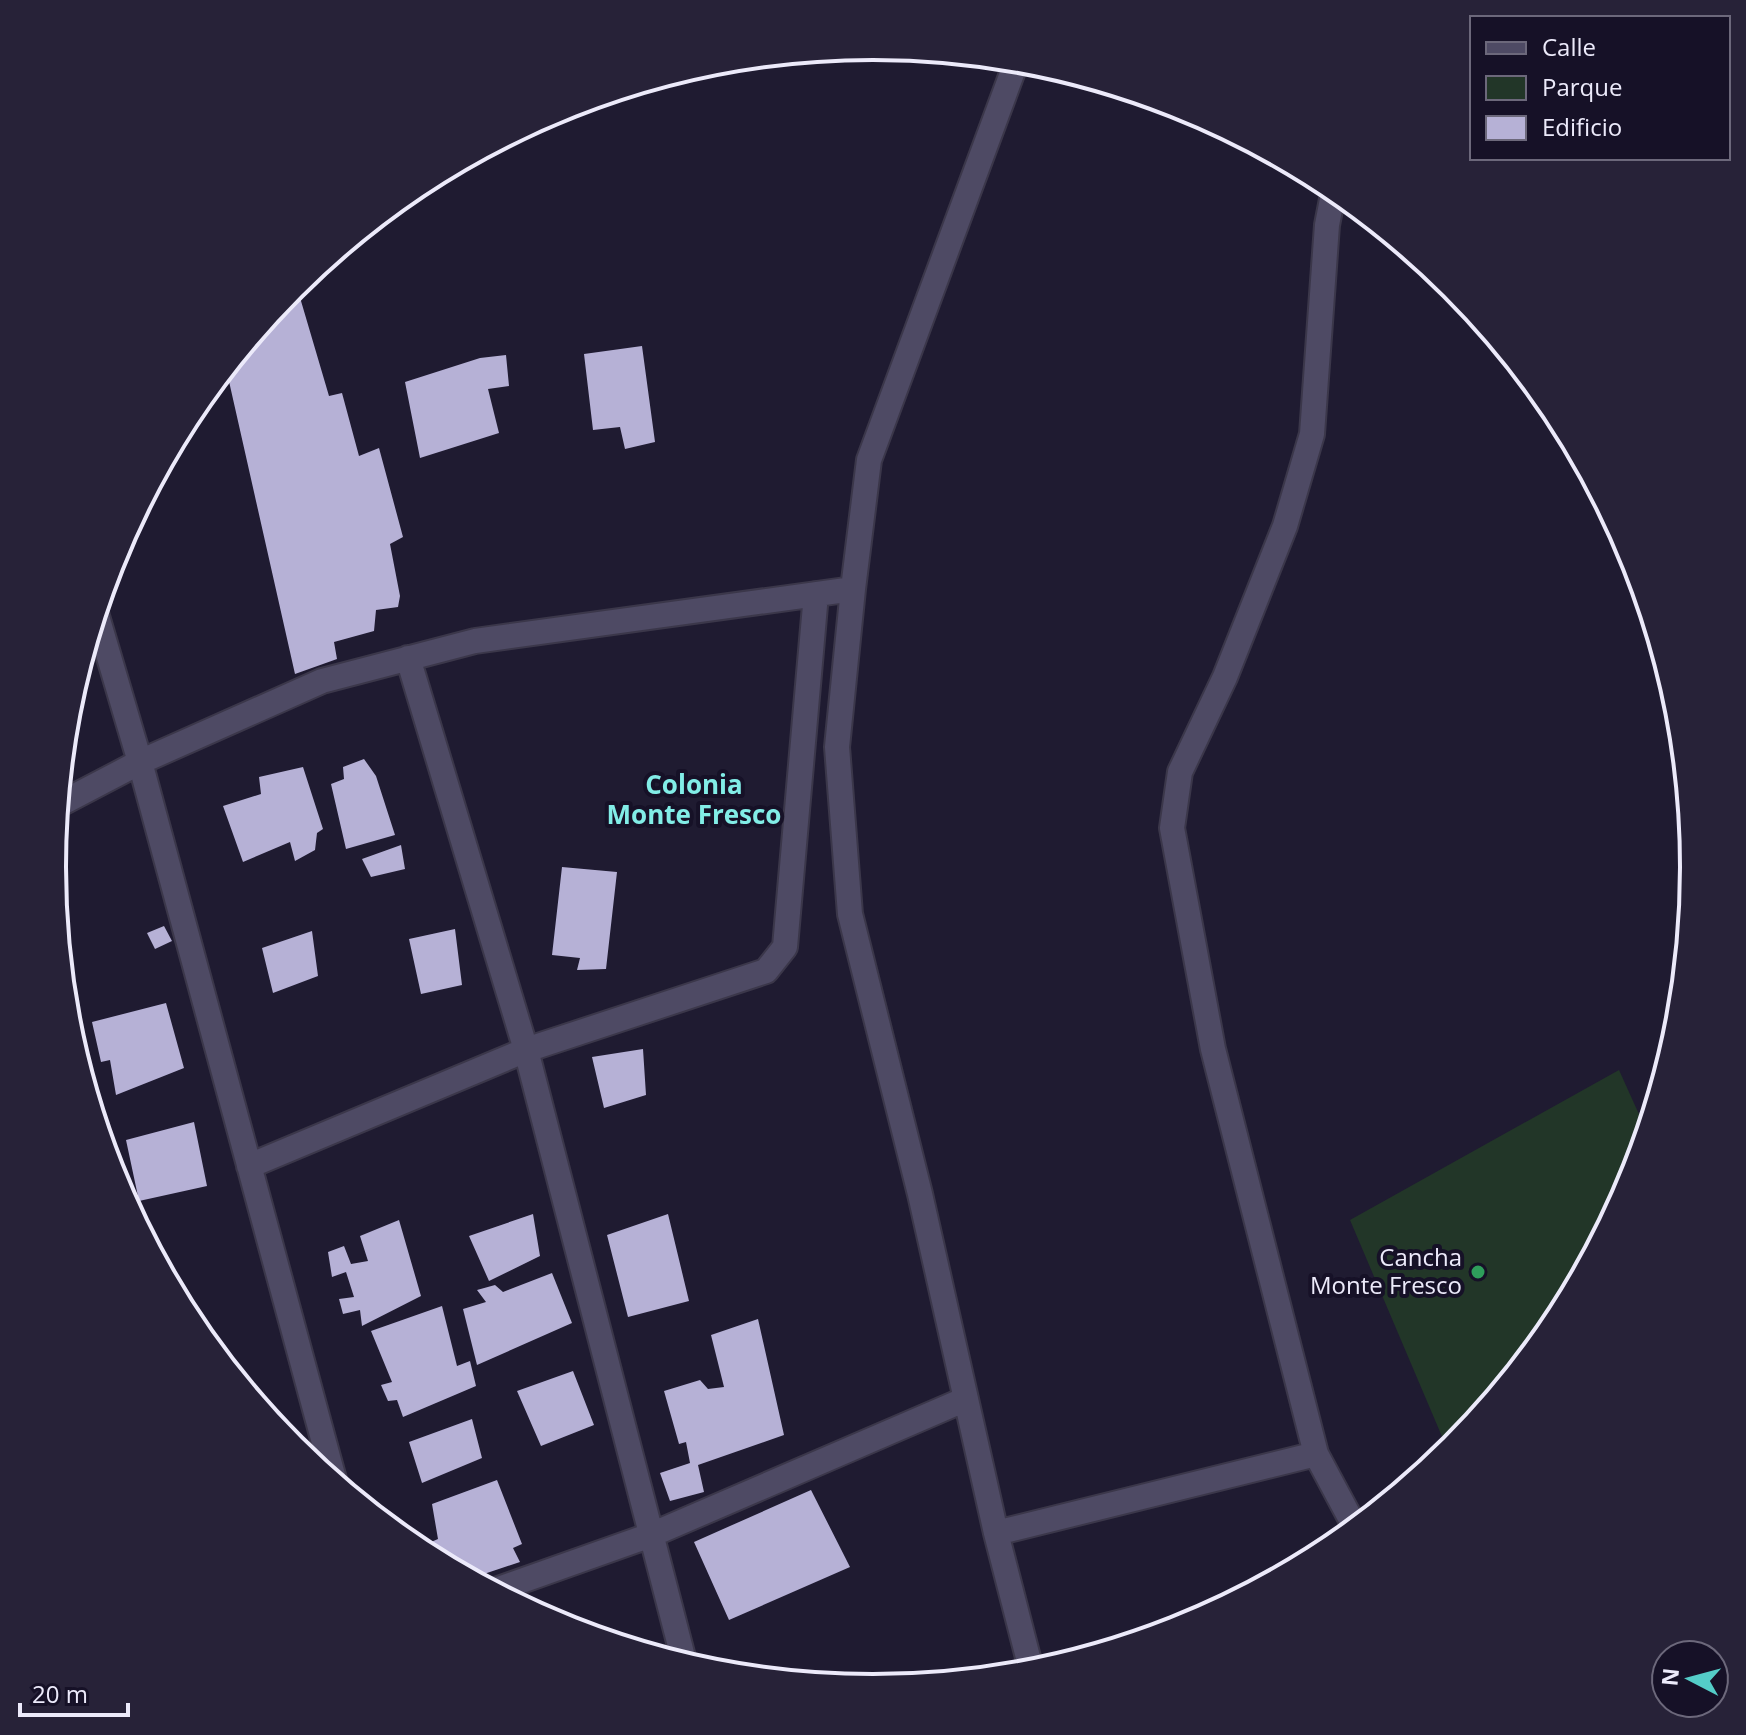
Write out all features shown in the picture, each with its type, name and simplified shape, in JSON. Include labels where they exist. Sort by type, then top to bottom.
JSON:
[{"type":"street","points":[[1012,73],[869,460],[837,747],[850,914],[920,1194],[996,1533],[1029,1659]]},
{"type":"street","points":[[1331,203],[1327,225],[1312,434],[1280,540],[1225,677],[1180,772],[1172,828],[1213,1049],[1316,1454],[1350,1519]]},
{"type":"street","points":[[68,800],[140,762],[322,681],[475,641],[853,589]]},
{"type":"street","points":[[249,1166],[526,1050],[766,971],[785,947],[816,594]]},
{"type":"street","points":[[101,631],[140,762],[330,1465]]},
{"type":"street","points":[[408,658],[526,1050],[681,1651]]},
{"type":"street","points":[[506,1587],[651,1535],[966,1399]]},
{"type":"street","points":[[996,1533],[1316,1454]]},
{"type":"green space","name":"Cancha Monte Fresco","points":[[1619,1070],[1641,1118],[1619,1177],[1572,1271],[1514,1359],[1443,1439],[1350,1220]]},
{"type":"building","points":[[300,299],[329,396],[342,393],[359,456],[379,448],[403,537],[390,544],[400,596],[398,607],[376,610],[374,631],[334,642],[337,659],[295,674],[229,381]]},
{"type":"building","points":[[642,346],[655,442],[625,449],[620,427],[593,430],[584,354]]},
{"type":"building","points":[[506,355],[509,386],[488,389],[499,433],[420,458],[405,382],[480,358]]},
{"type":"building","points":[[364,759],[376,776],[395,835],[346,849],[331,784],[344,779],[343,767]]},
{"type":"building","points":[[303,767],[323,829],[317,833],[315,850],[295,861],[290,842],[243,862],[223,806],[261,794],[259,777]]},
{"type":"building","points":[[401,845],[405,869],[371,877],[362,859]]},
{"type":"building","points":[[562,867],[617,872],[606,969],[577,970],[580,958],[552,955]]},
{"type":"building","points":[[164,926],[172,941],[155,949],[147,933]]},
{"type":"building","points":[[455,929],[462,985],[421,994],[409,939]]},
{"type":"building","points":[[312,931],[318,976],[273,993],[262,948]]},
{"type":"building","points":[[166,1003],[184,1068],[116,1095],[110,1060],[101,1062],[92,1022]]},
{"type":"building","points":[[643,1049],[646,1095],[604,1108],[592,1057]]},
{"type":"building","points":[[194,1122],[207,1186],[139,1201],[126,1140]]},
{"type":"building","points":[[533,1214],[540,1256],[489,1281],[469,1236]]},
{"type":"building","points":[[668,1214],[689,1301],[628,1317],[607,1235]]},
{"type":"building","points":[[399,1220],[421,1296],[362,1326],[360,1310],[343,1314],[339,1299],[354,1297],[346,1272],[332,1277],[328,1252],[344,1246],[351,1264],[368,1261],[360,1236]]},
{"type":"building","points":[[552,1273],[572,1323],[477,1365],[463,1309],[486,1302],[477,1290],[495,1285],[503,1292]]},
{"type":"building","points":[[442,1306],[457,1366],[470,1361],[476,1386],[403,1417],[397,1400],[388,1401],[381,1385],[392,1382],[371,1331]]},
{"type":"building","points":[[758,1319],[784,1435],[698,1465],[704,1492],[670,1501],[660,1473],[690,1463],[686,1442],[679,1444],[664,1391],[700,1380],[708,1389],[724,1387],[711,1335]]},
{"type":"building","points":[[573,1371],[594,1425],[541,1446],[517,1391]]},
{"type":"building","points":[[472,1419],[482,1458],[422,1483],[409,1442]]},
{"type":"building","points":[[497,1480],[522,1544],[513,1548],[520,1562],[483,1574],[430,1543],[438,1539],[432,1504]]},
{"type":"building","points":[[811,1490],[850,1567],[729,1620],[694,1542]]},
{"type":"place","name":"Cancha Monte Fresco","points":[[1478,1272]]},
{"type":"district","name":"Colonia Monte Fresco","points":[[694,800]]}]
